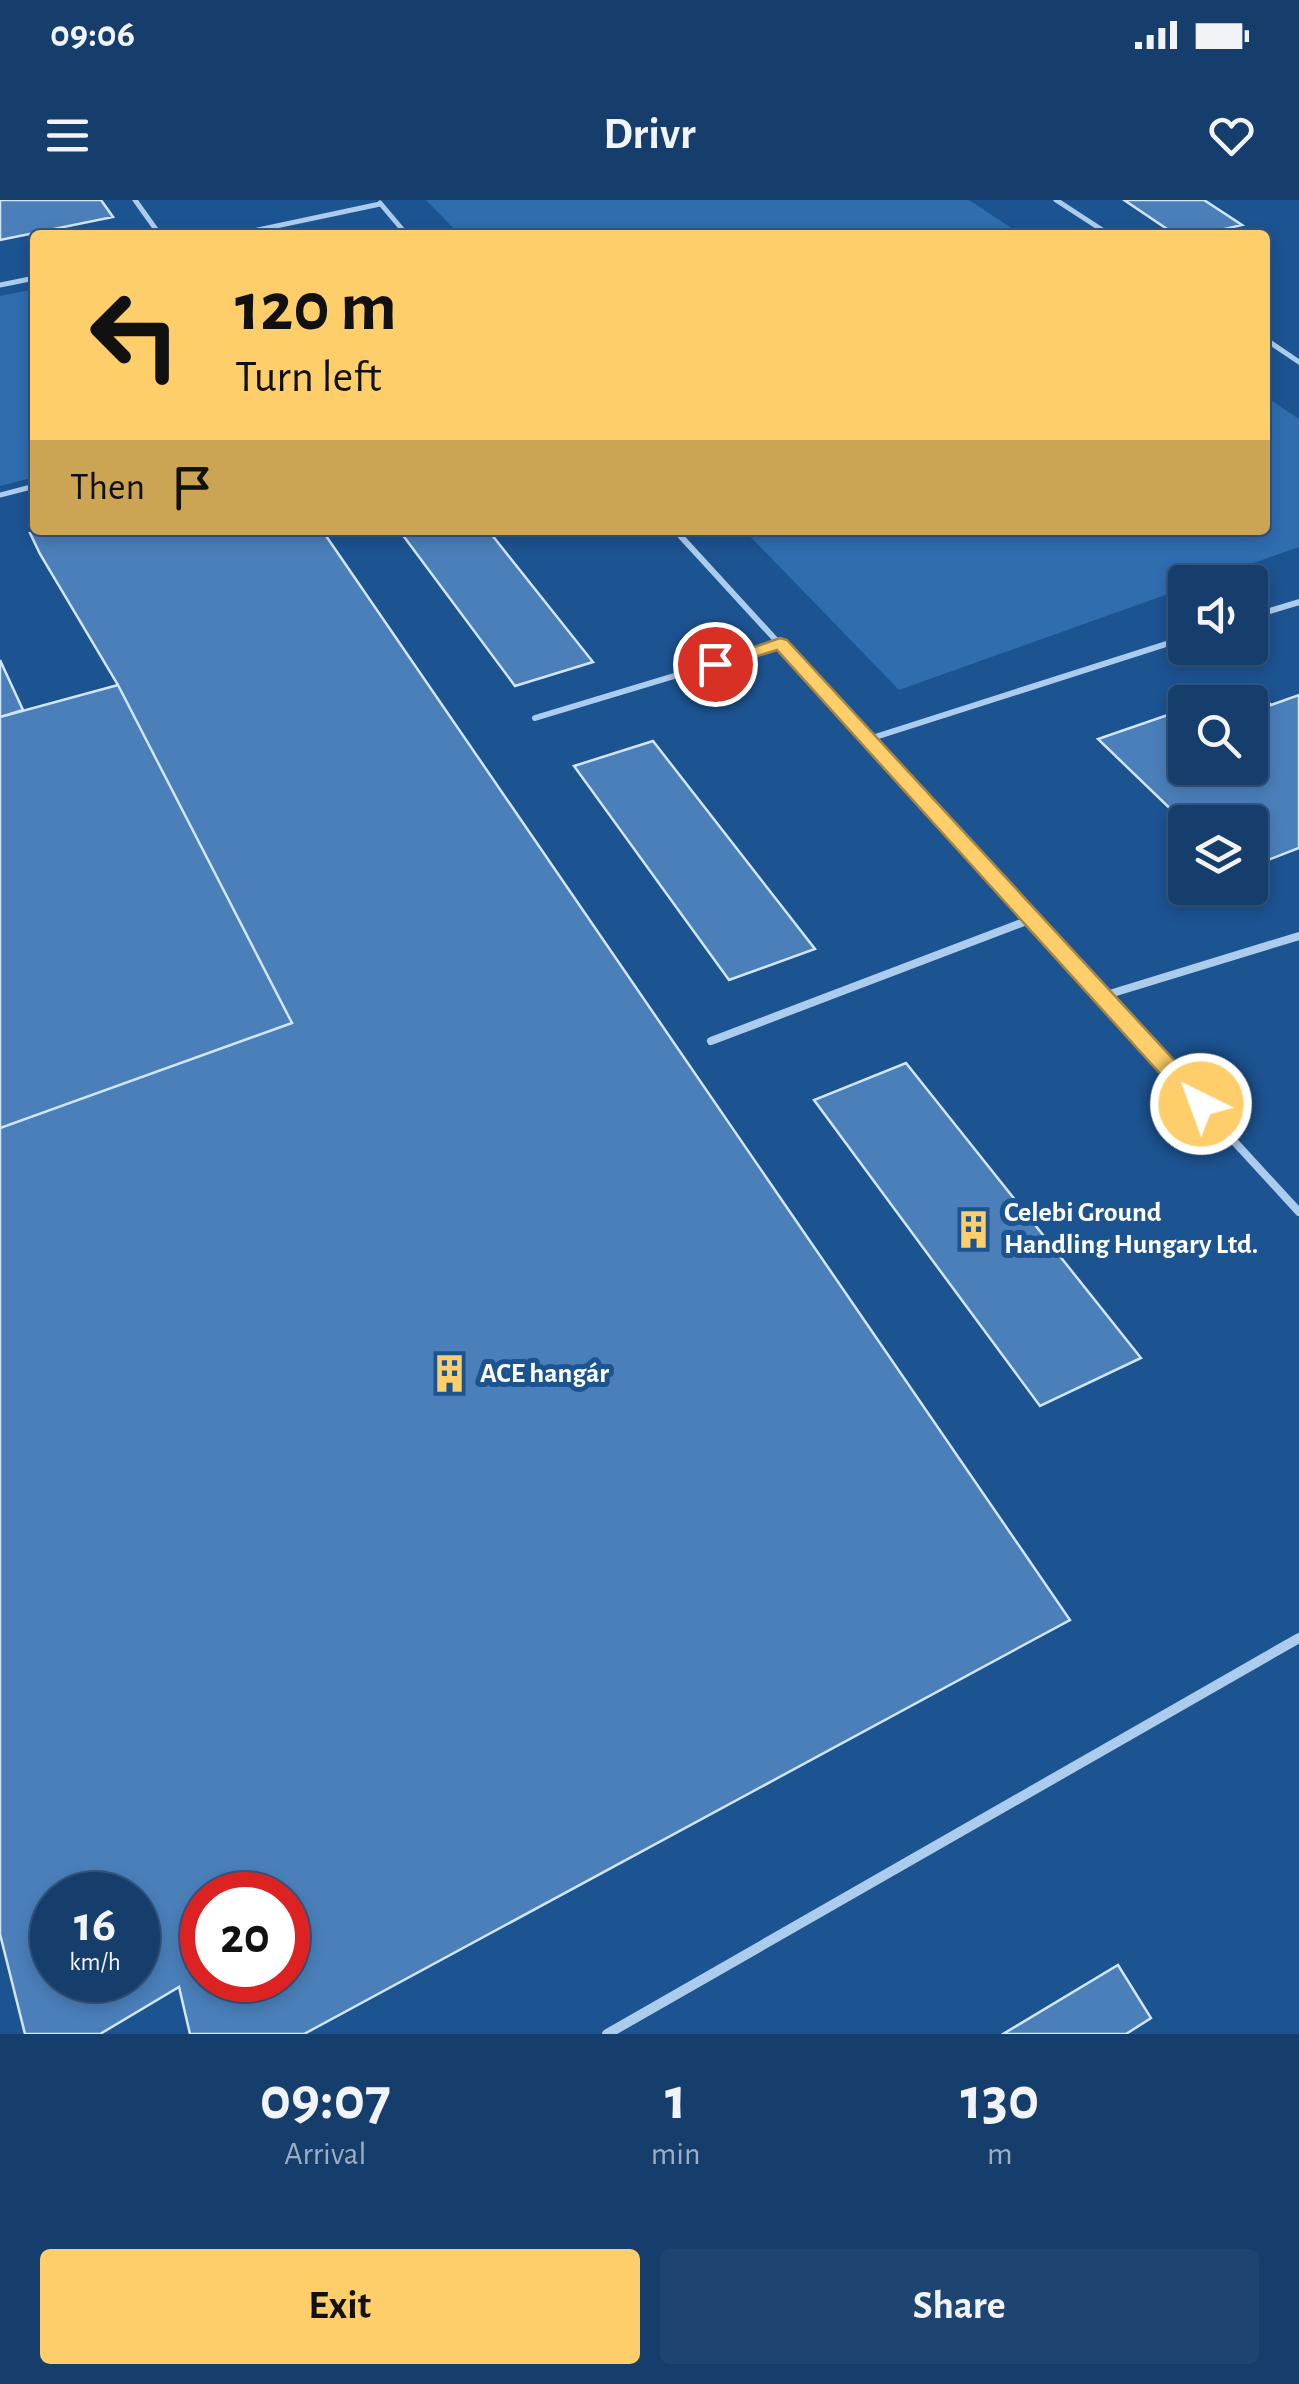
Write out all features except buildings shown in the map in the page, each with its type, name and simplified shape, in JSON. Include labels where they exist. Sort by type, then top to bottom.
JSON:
[{"type":"lane","points":[[135,200],[156,230]]},
{"type":"lane","points":[[1056,200],[1102,230]]},
{"type":"lane","points":[[256,230],[378,202],[403,230]]},
{"type":"lane","points":[[0,286],[30,279]]},
{"type":"lane","points":[[1270,342],[1299,362]]},
{"type":"lane","points":[[0,495],[30,487]]},
{"type":"lane","points":[[680,535],[1299,1212]]},
{"type":"lane","points":[[1268,612],[1299,602]]},
{"type":"lane","points":[[869,739],[1168,643]]},
{"type":"lane","points":[[535,718],[780,644]]},
{"type":"lane","points":[[711,1040],[1032,919]]},
{"type":"lane","points":[[1103,996],[1299,936]]},
{"type":"lane","points":[[607,2034],[1299,1638]]},
{"type":"shaded area","points":[[426,200],[969,200],[1014,230],[455,230]]},
{"type":"shaded area","points":[[30,290],[30,478],[0,486],[0,296]]},
{"type":"shaded area","points":[[1270,399],[1299,419],[1299,547],[1248,565],[1168,565],[1168,594],[899,690],[749,535],[1270,535]]},
{"type":"place","name":"Celebi Ground Handling Hungary Ltd.","points":[[974,1229]]},
{"type":"place","name":"ACE hangár","points":[[450,1374]]},
{"type":"route","points":[[715,664],[780,644],[1201,1104]]}]
